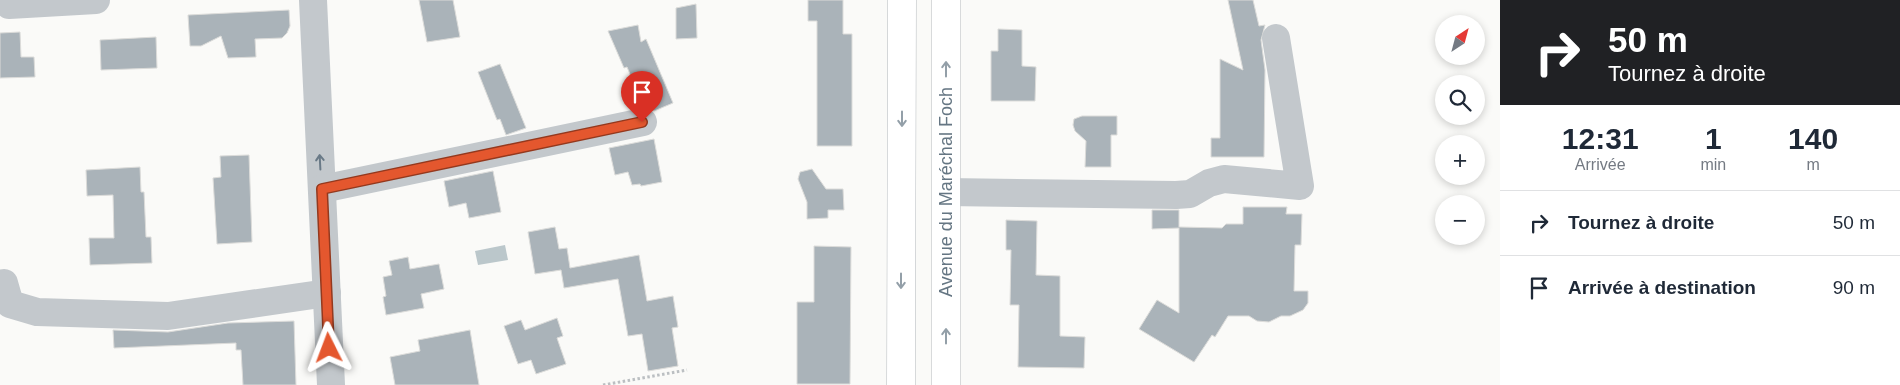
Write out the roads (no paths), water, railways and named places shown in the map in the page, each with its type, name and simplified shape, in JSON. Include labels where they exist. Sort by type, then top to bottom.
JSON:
[{"type":"main road","points":[[901,385],[902,0]]},
{"type":"main road","name":"Avenue du Maréchal Foch","points":[[946,0],[946,385]]},
{"type":"street","points":[[9,5],[96,0]]},
{"type":"street","points":[[313,0],[331,385]]},
{"type":"street","points":[[946,192],[1190,194],[1209,183],[1224,179],[1300,186],[1276,38]]},
{"type":"street","points":[[322,189],[642,122]]},
{"type":"street","points":[[4,283],[10,304],[37,312],[168,316],[327,293]]}]
